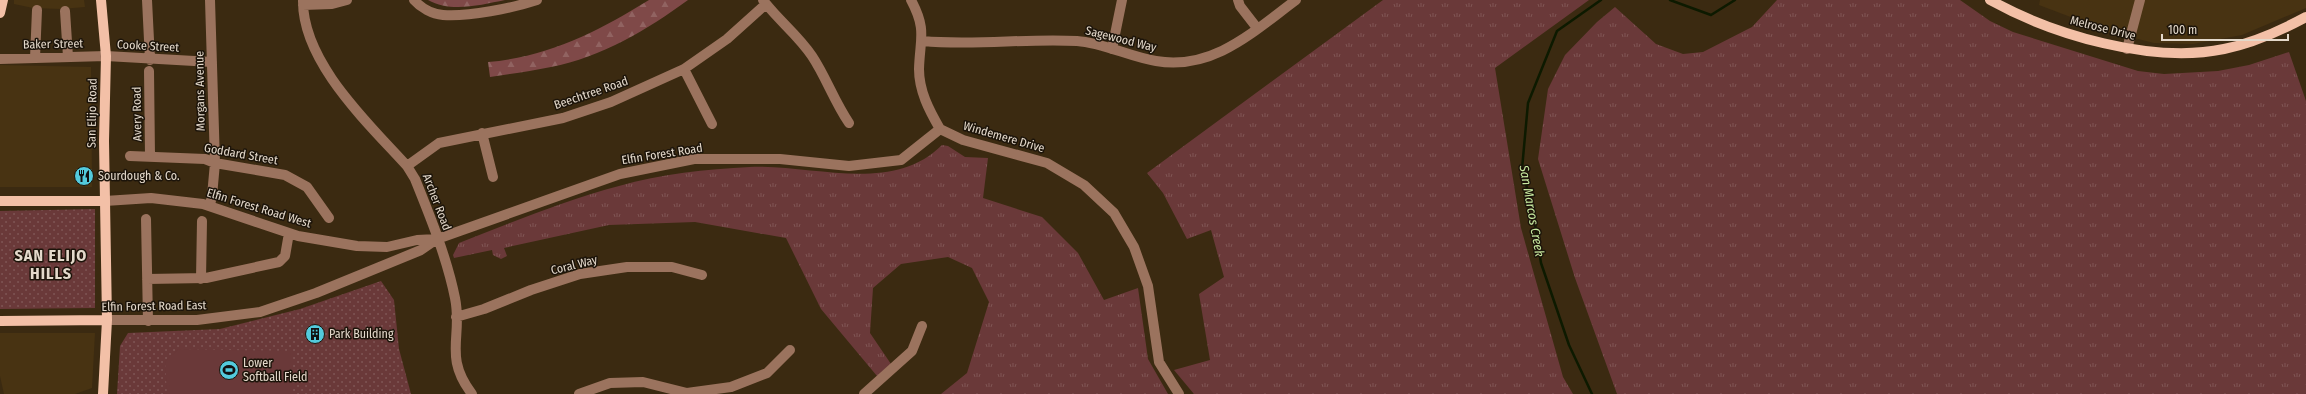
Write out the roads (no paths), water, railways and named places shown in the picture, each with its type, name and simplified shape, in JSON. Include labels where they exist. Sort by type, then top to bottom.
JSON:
[{"type":"main road","points":[[0,13],[3,0]]},
{"type":"main road","name":"San Elijo Road","points":[[101,0],[106,56],[105,201],[107,320],[103,394]]},
{"type":"main road","name":"Melrose Drive","points":[[1990,0],[2013,13],[2068,33],[2128,49],[2180,54],[2224,50],[2269,36],[2306,17]]},
{"type":"main road","name":"Elfin Forest Road West","points":[[0,201],[105,201]]},
{"type":"main road","name":"Elfin Forest Road East","points":[[0,321],[107,320]]},
{"type":"street","points":[[148,0],[150,60]]},
{"type":"street","name":"Morgans Avenue","points":[[210,0],[215,163],[210,205]]},
{"type":"street","points":[[303,2],[332,4],[347,0]]},
{"type":"street","points":[[414,0],[428,11],[443,15],[481,11],[537,0]]},
{"type":"street","points":[[911,0],[919,15],[923,41],[919,70],[925,103],[940,129]]},
{"type":"street","points":[[1112,49],[1122,0]]},
{"type":"street","points":[[1238,0],[1240,6],[1257,28]]},
{"type":"street","name":"Sagewood Way","points":[[923,41],[953,44],[1079,41],[1157,62],[1187,62],[1215,55],[1238,44],[1257,28],[1296,0]]},
{"type":"street","points":[[2128,49],[2140,0]]},
{"type":"street","name":"Archer Road","points":[[303,2],[314,48],[329,77],[407,166],[422,195],[451,281],[456,317],[454,352],[456,366],[463,382],[472,394]]},
{"type":"street","points":[[764,2],[811,55],[836,103],[849,123]]},
{"type":"street","name":"Beechtree Road","points":[[407,166],[439,143],[482,133],[563,118],[611,102],[684,69],[727,39],[764,2]]},
{"type":"street","points":[[35,58],[37,10]]},
{"type":"street","points":[[65,11],[68,57]]},
{"type":"street","name":"Baker Street","points":[[0,59],[106,56]]},
{"type":"street","name":"Cooke Street","points":[[106,56],[150,60],[212,62]]},
{"type":"street","points":[[684,69],[712,124]]},
{"type":"street","name":"Avery Road","points":[[149,71],[150,156]]},
{"type":"street","name":"Elfin Forest Road","points":[[437,239],[620,174],[694,159],[780,158],[849,166],[901,160],[940,129]]},
{"type":"street","name":"Windemere Drive","points":[[940,129],[962,140],[1046,163],[1084,185],[1114,213],[1134,247],[1148,286],[1159,362],[1179,394]]},
{"type":"street","points":[[482,133],[493,177]]},
{"type":"street","name":"Goddard Street","points":[[130,156],[204,159],[215,163],[285,175],[307,187],[329,218]]},
{"type":"street","name":"Elfin Forest Road West","points":[[105,201],[151,198],[210,205],[289,233],[357,246],[387,247],[417,240],[437,239]]},
{"type":"street","points":[[146,219],[148,321]]},
{"type":"street","points":[[201,278],[202,221]]},
{"type":"street","points":[[147,279],[201,278],[240,272],[279,262],[285,256],[289,233]]},
{"type":"street","name":"Elfin Forest Road East","points":[[107,320],[197,320],[260,312],[316,294],[421,250],[437,239]]},
{"type":"street","name":"Coral Way","points":[[456,317],[484,309],[531,290],[580,274],[627,267],[672,267],[702,275]]},
{"type":"street","points":[[864,394],[912,351],[922,326]]},
{"type":"street","points":[[579,394],[610,383],[643,382],[687,393],[731,387],[767,373],[790,350]]},
{"type":"waterway","name":"San Marcos Creek","points":[[1592,394],[1569,345],[1541,263],[1533,211],[1522,169],[1528,103],[1557,31],[1601,0]]},
{"type":"waterway","name":"San Marcos Creek","points":[[1670,0],[1711,15],[1735,0]]},
{"type":"place","name":"Sourdough & Co.","points":[[84,176]]},
{"type":"place","name":"Park Building","points":[[315,334]]},
{"type":"place","name":"Lower Softball Field","points":[[229,370]]},
{"type":"district","name":"SAN ELIJO HILLS","points":[[51,264]]}]
